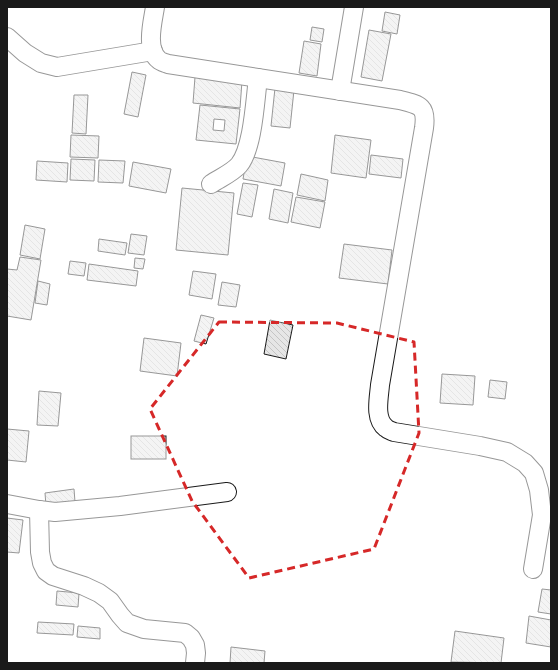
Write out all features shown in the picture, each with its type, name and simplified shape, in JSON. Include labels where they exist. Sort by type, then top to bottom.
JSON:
[{"type":"street","points":[[155,7],[151,40],[153,51],[159,60],[168,64],[413,103],[420,106],[424,110],[425,117],[380,385],[378,406],[380,420],[385,427],[394,432],[480,446],[507,452],[525,463],[534,473],[539,490],[542,515],[533,569]]},
{"type":"street","points":[[340,91],[354,7]]},
{"type":"street","points":[[7,37],[25,53],[41,63],[57,67],[153,51]]},
{"type":"street","points":[[211,184],[238,166],[245,156],[249,143],[258,78]]},
{"type":"street","points":[[7,504],[39,510],[62,511],[120,506],[227,492]]},
{"type":"street","points":[[39,510],[40,552],[42,563],[46,571],[53,576],[84,586],[99,593],[110,601],[120,615],[132,624],[144,629],[185,633],[191,638],[195,645],[195,663]]},
{"type":"highlighted area","points":[[219,322],[337,323],[414,342],[419,433],[374,549],[249,578],[192,501],[150,409]]},
{"type":"building","points":[[385,12],[400,15],[397,34],[382,31]]},
{"type":"building","points":[[312,27],[324,29],[322,42],[310,40]]},
{"type":"building","points":[[369,30],[391,34],[382,81],[361,77]]},
{"type":"building","points":[[304,41],[321,44],[317,76],[299,73]]},
{"type":"building","points":[[132,72],[146,75],[138,117],[124,114]]},
{"type":"building","points":[[195,77],[242,81],[240,108],[193,103]]},
{"type":"building","points":[[275,88],[294,90],[290,128],[271,126]]},
{"type":"building","points":[[74,95],[88,95],[86,134],[72,133]]},
{"type":"building","points":[[200,105],[240,109],[236,144],[196,140]],"holes":[[[214,119],[225,120],[224,131],[213,130]]]},
{"type":"building","points":[[71,135],[99,136],[98,158],[70,157]]},
{"type":"building","points":[[335,135],[371,140],[366,178],[331,173]]},
{"type":"building","points":[[371,155],[403,159],[401,178],[369,174]]},
{"type":"building","points":[[247,156],[285,163],[281,186],[243,179]]},
{"type":"building","points":[[71,159],[95,160],[94,181],[70,180]]},
{"type":"building","points":[[99,160],[125,161],[123,183],[98,182]]},
{"type":"building","points":[[37,161],[68,163],[67,182],[36,180]]},
{"type":"building","points":[[133,162],[171,169],[166,193],[129,186]]},
{"type":"building","points":[[301,174],[328,180],[325,201],[297,195]]},
{"type":"building","points":[[243,183],[258,185],[252,217],[237,214]]},
{"type":"building","points":[[182,188],[234,193],[228,255],[176,250]]},
{"type":"building","points":[[274,189],[293,193],[288,223],[269,219]]},
{"type":"building","points":[[296,197],[325,202],[320,228],[291,222]]},
{"type":"building","points":[[25,225],[45,229],[40,259],[20,255]]},
{"type":"building","points":[[131,234],[147,236],[144,255],[128,253]]},
{"type":"building","points":[[99,239],[127,243],[125,255],[98,251]]},
{"type":"building","points":[[344,244],[392,250],[388,284],[339,278]]},
{"type":"building","points":[[20,257],[41,260],[31,320],[7,316],[7,269],[17,270]]},
{"type":"building","points":[[135,258],[145,259],[143,269],[134,268]]},
{"type":"building","points":[[70,261],[86,263],[84,276],[68,274]]},
{"type":"building","points":[[89,264],[138,271],[136,286],[87,280]]},
{"type":"building","points":[[193,271],[216,274],[212,299],[189,295]]},
{"type":"building","points":[[38,281],[50,284],[47,305],[35,303]]},
{"type":"building","points":[[222,282],[240,285],[236,307],[218,305]]},
{"type":"building","points":[[201,315],[214,318],[206,344],[194,341]]},
{"type":"building","points":[[270,320],[293,325],[286,359],[264,354]]},
{"type":"building","points":[[144,338],[181,343],[177,376],[140,371]]},
{"type":"building","points":[[442,374],[475,376],[473,405],[440,403]]},
{"type":"building","points":[[490,380],[507,382],[505,399],[488,397]]},
{"type":"building","points":[[39,391],[61,393],[58,426],[37,425]]},
{"type":"building","points":[[7,429],[29,431],[26,462],[7,460]]},
{"type":"building","points":[[131,436],[166,436],[166,459],[131,459]]},
{"type":"building","points":[[74,489],[75,502],[46,506],[45,493]]},
{"type":"building","points":[[7,518],[23,520],[19,553],[7,552]]},
{"type":"building","points":[[542,589],[551,590],[551,614],[538,612]]},
{"type":"building","points":[[57,591],[79,593],[78,607],[56,605]]},
{"type":"building","points":[[529,616],[551,620],[551,647],[526,643]]},
{"type":"building","points":[[38,622],[74,624],[73,635],[37,633]]},
{"type":"building","points":[[78,626],[100,628],[100,639],[77,637]]},
{"type":"building","points":[[455,631],[504,638],[501,663],[451,662]]},
{"type":"building","points":[[231,647],[265,651],[264,663],[230,663]]}]
